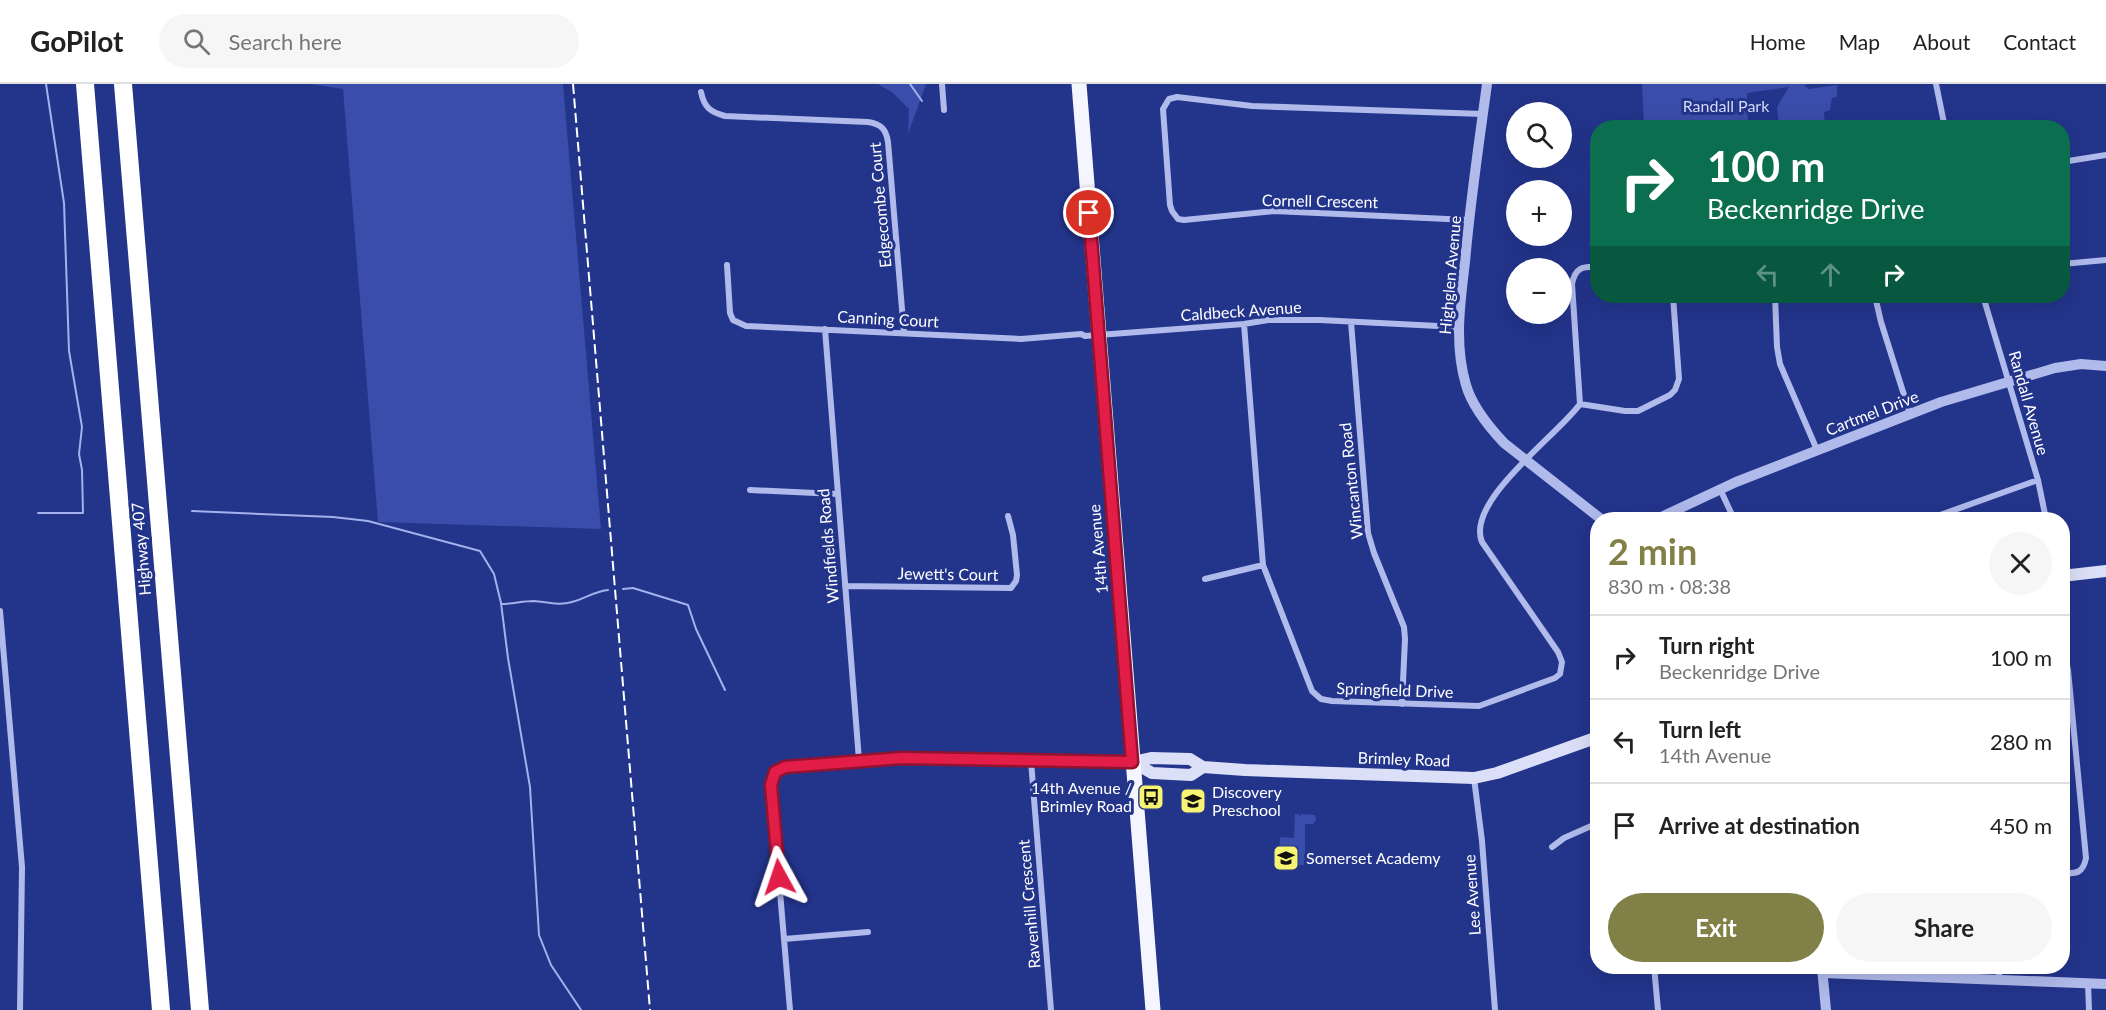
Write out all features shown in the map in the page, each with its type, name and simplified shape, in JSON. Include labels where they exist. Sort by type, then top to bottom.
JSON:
[{"type":"highway","name":"Highway 407","points":[[85,84],[161,1010]]},
{"type":"highway","name":"Highway 407","points":[[123,84],[200,1010]]},
{"type":"main road","name":"14th Avenue","points":[[1079,84],[1153,1010]]},
{"type":"main road","points":[[2070,575],[2106,571]]},
{"type":"main road","name":"Brimley Road","points":[[1132,762],[1151,758],[1190,759],[1203,767],[1252,771],[1474,778],[1507,770],[1590,740]]},
{"type":"street","points":[[942,84],[944,110]]},
{"type":"street","name":"Highglen Avenue","points":[[1487,84],[1458,327],[1462,370],[1474,404],[1493,431],[1592,512]]},
{"type":"street","points":[[1936,84],[1943,120]]},
{"type":"street","name":"Edgecombe Court","points":[[701,92],[704,104],[713,112],[725,116],[876,123],[883,127],[887,133],[888,142],[904,333]]},
{"type":"street","name":"Cornell Crescent","points":[[1469,220],[1274,211],[1178,219],[1172,211],[1169,196],[1163,109],[1169,99],[1178,97],[1252,106],[1483,114]]},
{"type":"street","points":[[2070,161],[2106,155]]},
{"type":"street","points":[[2070,263],[2106,260]]},
{"type":"street","name":"Canning Court","points":[[728,265],[730,313],[733,320],[739,324],[1021,339],[1098,335]]},
{"type":"street","points":[[1526,459],[1573,414],[1580,404],[1572,284],[1574,273],[1590,266]]},
{"type":"street","points":[[1580,404],[1633,412],[1670,395],[1675,390],[1679,379],[1674,303]]},
{"type":"street","points":[[1775,303],[1780,364],[1817,450]]},
{"type":"street","points":[[1877,303],[1910,414]]},
{"type":"street","name":"Randall Avenue","points":[[1985,303],[2038,480],[2045,512]]},
{"type":"street","name":"Caldbeck Avenue","points":[[1098,335],[1244,324],[1268,320],[1458,327]]},
{"type":"street","name":"Wincanton Road","points":[[1351,322],[1368,533],[1404,627],[1402,704]]},
{"type":"street","name":"Springfield Drive","points":[[1244,324],[1263,565],[1312,691],[1321,699],[1402,704],[1479,705],[1555,678],[1560,674],[1562,662],[1558,652],[1480,536],[1479,529],[1486,508],[1500,488],[1526,459]]},
{"type":"street","name":"Windfields Road","points":[[825,329],[859,760]]},
{"type":"street","name":"Cartmel Drive","points":[[1672,512],[1720,489],[1910,414],[2009,381],[2071,365],[2106,366]]},
{"type":"street","points":[[1949,512],[2038,480]]},
{"type":"street","points":[[1720,489],[1731,512]]},
{"type":"street","points":[[750,490],[837,494]]},
{"type":"street","name":"Jewett's Court","points":[[845,586],[1011,588],[1017,575],[1013,535],[1008,516]]},
{"type":"street","points":[[1205,579],[1263,565]]},
{"type":"street","points":[[0,611],[3,684],[22,867],[20,1010]]},
{"type":"street","points":[[2070,691],[2086,858],[2084,868],[2078,873],[2070,873]]},
{"type":"street","points":[[790,1010],[772,778],[780,769],[790,765],[921,758],[1132,762]]},
{"type":"street","name":"Ravenhill Crescent","points":[[1031,761],[1051,1010]]},
{"type":"street","name":"Lee Avenue","points":[[1474,778],[1482,841],[1495,1010]]},
{"type":"street","points":[[1552,847],[1564,838],[1590,827]]},
{"type":"street","points":[[784,939],[868,932]]},
{"type":"street","points":[[1655,974],[1658,1010]]},
{"type":"street","points":[[1822,974],[1826,1010]]},
{"type":"street","points":[[1893,974],[2106,984]]},
{"type":"street","points":[[1999,974],[1999,980]]},
{"type":"street","points":[[2088,983],[2089,1010]]},
{"type":"green space","points":[[311,84],[563,84],[601,529],[378,522],[343,89]]},
{"type":"green space","points":[[878,84],[926,84],[908,134],[909,109],[893,93]]},
{"type":"green space","name":"Randall Park","points":[[1642,84],[1810,84],[1804,85],[1809,89],[1837,85],[1837,97],[1832,98],[1830,110],[1824,112],[1825,120],[1778,120],[1777,107],[1789,87],[1747,93],[1748,120],[1644,120]]},
{"type":"green space","points":[[1295,814],[1299,814],[1299,817],[1301,814],[1315,815],[1316,820],[1313,824],[1305,824],[1305,865],[1296,865],[1296,869],[1282,868],[1281,855],[1279,855],[1280,837],[1294,838]]},
{"type":"waterway","points":[[38,513],[83,513],[82,470],[79,454],[82,427],[69,351],[64,203],[46,84]]},
{"type":"waterway","points":[[910,84],[922,101]]},
{"type":"waterway","points":[[192,511],[333,517],[368,521],[480,551],[494,574],[501,603],[530,787],[539,935],[551,965],[581,1010]]},
{"type":"waterway","points":[[623,589],[633,588],[688,605],[696,629],[725,690]]},
{"type":"waterway","points":[[501,604],[534,601],[567,603],[608,590]]},
{"type":"railway","points":[[573,84],[650,1010]]},
{"type":"place","name":"14th Avenue / Brimley Road","points":[[1151,797]]},
{"type":"place","name":"Discovery Preschool","points":[[1193,801]]},
{"type":"place","name":"Somerset Academy","points":[[1286,858]]},
{"type":"route","points":[[779,877],[771,785],[775,772],[790,765],[902,758],[1132,762],[1089,213]]}]
